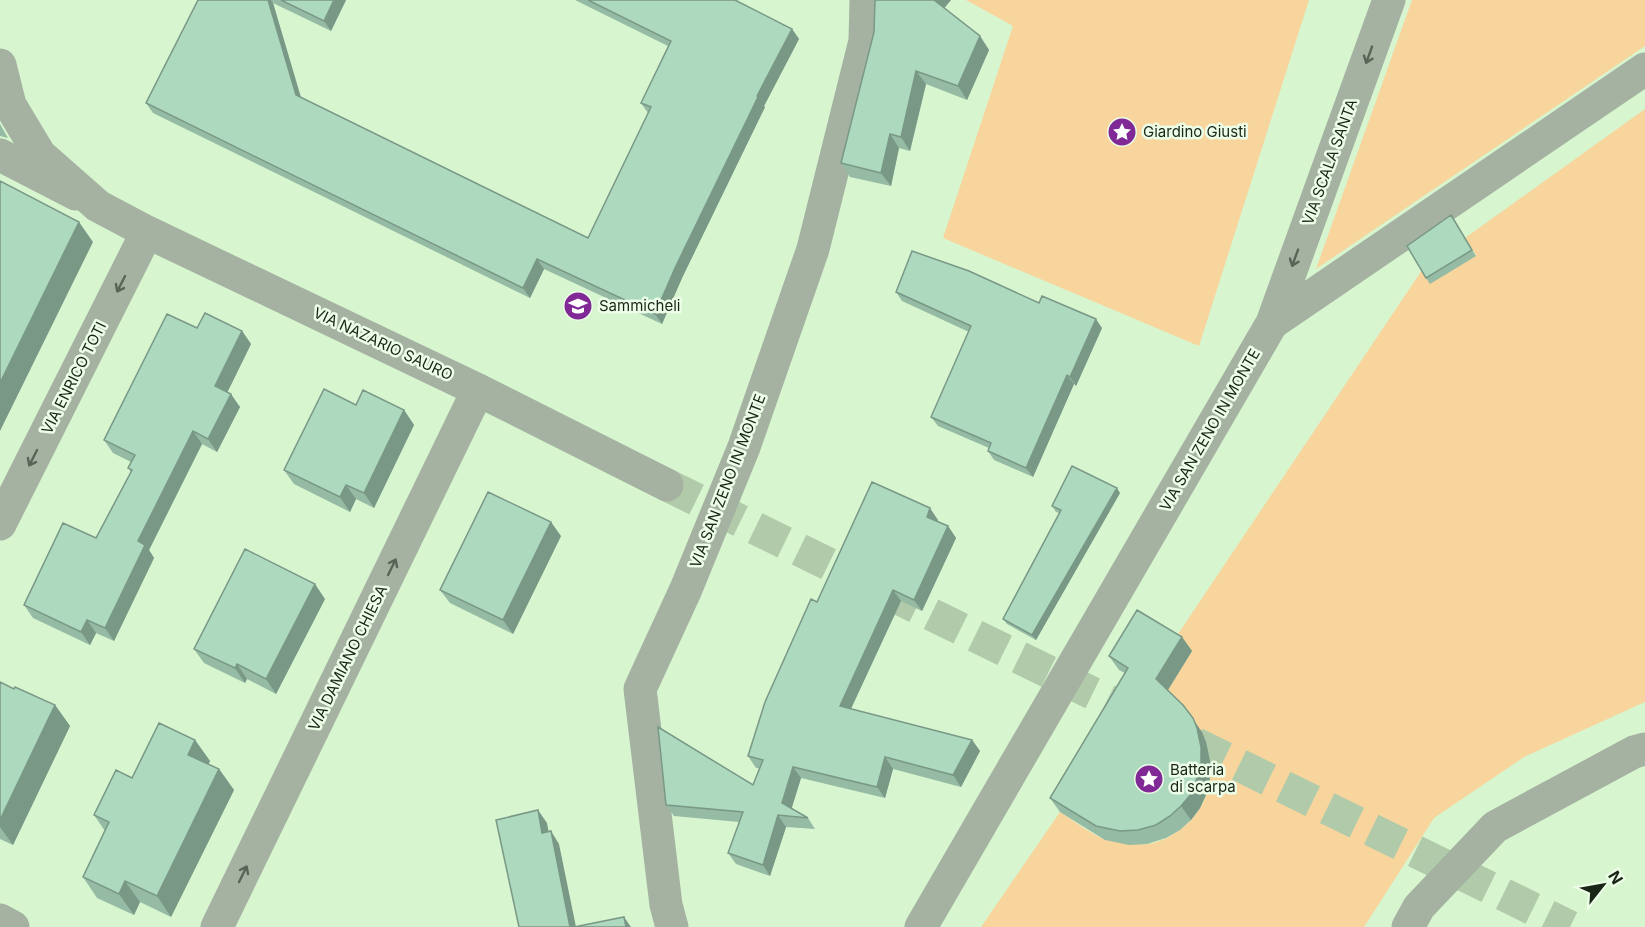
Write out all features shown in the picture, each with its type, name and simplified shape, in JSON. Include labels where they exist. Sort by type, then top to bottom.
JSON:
[{"type":"street","name":"VIA SAN ZENO IN MONTE","points":[[672,927],[666,905],[640,689],[686,589],[744,447],[813,249],[865,41],[866,0]]},
{"type":"street","name":"VIA SCALA SANTA","points":[[1272,323],[1389,0]]},
{"type":"street","name":"VIA NAZARIO SAURO","points":[[0,65],[10,105],[40,155],[98,206]]},
{"type":"street","name":"VIA SAN ZENO IN MONTE","points":[[921,927],[1272,323],[1645,69]]},
{"type":"street","name":"VIA NAZARIO SAURO","points":[[0,155],[147,232],[478,390],[667,485]]},
{"type":"street","name":"VIA ENRICO TOTI","points":[[0,524],[147,232]]},
{"type":"street","name":"VIA DAMIANO CHIESA","points":[[217,927],[478,390]]},
{"type":"street","points":[[1408,927],[1419,907],[1496,827],[1634,752],[1645,749]]},
{"type":"street","points":[[0,920],[13,927]]},
{"type":"shaded area","name":"Giardino Giusti","points":[[966,0],[1309,0],[1199,346],[943,238],[1013,26]]},
{"type":"shaded area","points":[[1412,0],[1645,0],[1645,46],[1316,269]]},
{"type":"shaded area","points":[[1645,109],[1645,702],[1524,757],[1434,818],[1364,927],[981,927],[1060,812],[1103,839],[1144,844],[1164,840],[1171,836],[1196,814],[1204,801],[1210,778],[1164,697],[1174,640],[1422,270],[1476,255],[1465,238]]},
{"type":"building","points":[[198,0],[268,0],[296,95],[588,238],[651,107],[641,103],[671,41],[588,0],[735,0],[792,29],[757,96],[655,314],[537,259],[523,288],[146,103]]},
{"type":"building","points":[[281,0],[334,0],[324,21]]},
{"type":"building","points":[[875,0],[934,0],[980,36],[958,86],[916,71],[901,137],[890,134],[881,173],[841,163],[874,32]]},
{"type":"building","points":[[0,181],[79,222],[0,383]]},
{"type":"building","points":[[1451,215],[1472,250],[1426,278],[1407,246]]},
{"type":"building","points":[[912,251],[969,271],[1039,303],[1042,296],[1096,319],[1070,377],[1067,375],[1026,468],[988,451],[991,443],[931,417],[971,326],[896,292]]},
{"type":"building","points":[[205,313],[242,331],[215,386],[231,394],[208,439],[193,431],[138,541],[145,545],[105,628],[87,620],[81,632],[24,605],[63,523],[96,538],[132,470],[128,468],[135,455],[104,440],[167,314],[197,328]]},
{"type":"building","points":[[324,389],[356,405],[363,390],[404,410],[364,493],[346,485],[340,497],[284,470]]},
{"type":"building","points":[[1072,466],[1117,488],[1032,635],[1003,619],[1061,510],[1052,506]]},
{"type":"building","points":[[872,482],[930,508],[927,517],[948,526],[914,600],[893,590],[840,706],[972,740],[953,775],[885,757],[877,787],[793,767],[782,803],[808,818],[778,815],[763,865],[728,853],[743,812],[666,805],[658,727],[753,785],[763,760],[748,756],[765,702],[811,599],[817,602]]},
{"type":"building","points":[[488,492],[551,522],[503,620],[440,590]]},
{"type":"building","points":[[245,549],[315,584],[266,679],[237,664],[235,668],[194,649]]},
{"type":"building","points":[[1137,610],[1182,637],[1156,679],[1193,718],[1201,747],[1201,764],[1191,794],[1170,816],[1156,825],[1138,830],[1120,831],[1096,826],[1050,798],[1128,668],[1109,656]]},
{"type":"building","points":[[0,682],[55,705],[0,820]]},
{"type":"building","points":[[159,723],[195,740],[188,755],[219,769],[157,896],[125,881],[119,894],[83,877],[109,822],[94,815],[116,770],[132,778]]},
{"type":"building","points":[[538,810],[542,833],[551,831],[570,927],[519,927],[496,820]]},
{"type":"building","points":[[624,917],[626,927],[574,927]]},
{"type":"tunnel","points":[[667,485],[1570,927]]},
{"type":"place","name":"Giardino Giusti","points":[[1122,132]]},
{"type":"place","name":"Sammicheli","points":[[578,306]]},
{"type":"place","name":"Batteria di scarpa","points":[[1149,779]]}]
